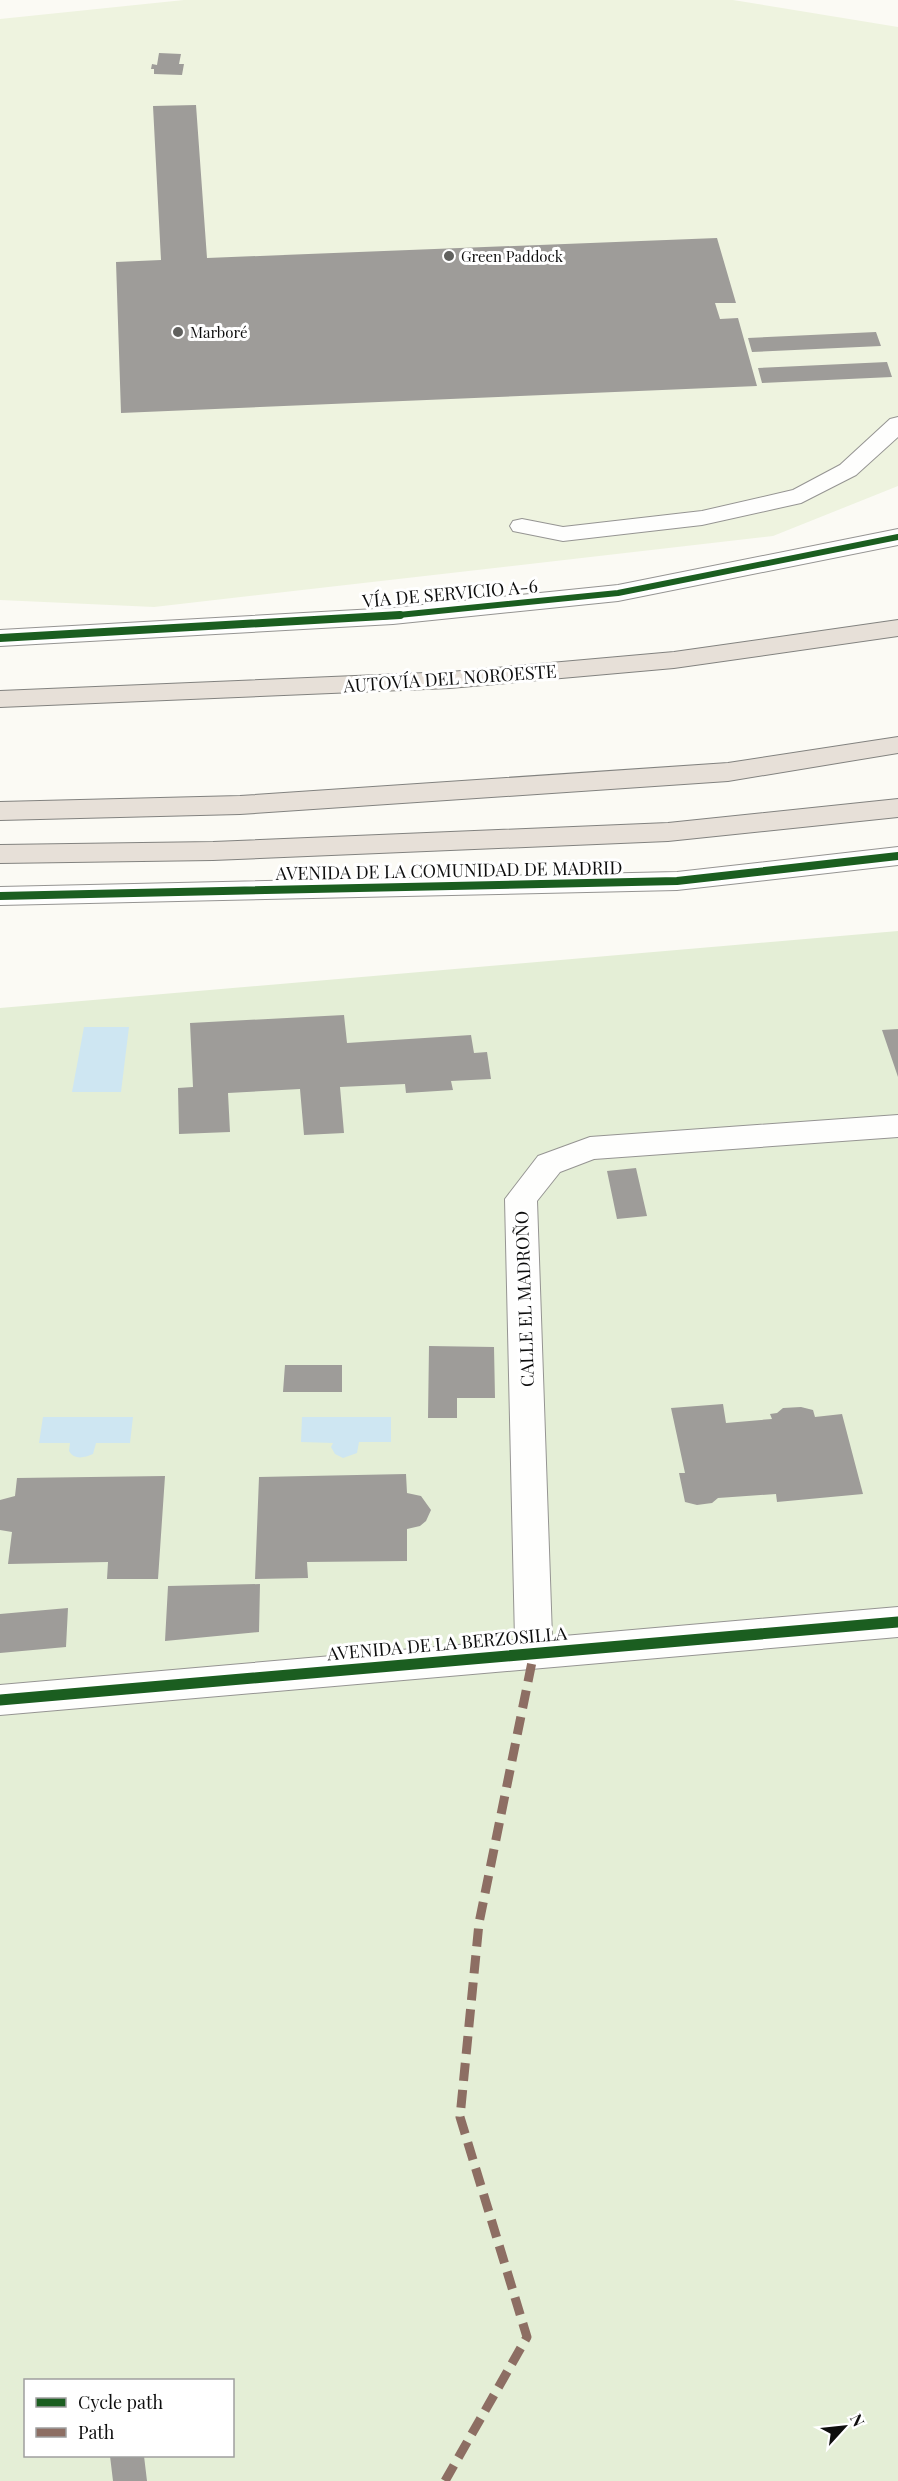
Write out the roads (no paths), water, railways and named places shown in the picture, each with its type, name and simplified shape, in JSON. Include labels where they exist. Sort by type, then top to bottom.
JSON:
[{"type":"highway","name":"AUTOVÍA DEL NOROESTE","points":[[0,699],[450,680],[674,660],[898,628]]},
{"type":"highway","points":[[0,811],[240,806],[716,772],[898,745]]},
{"type":"highway","points":[[0,854],[213,851],[668,832],[898,808]]},
{"type":"street","name":"VÍA DE SERVICIO A-6","points":[[0,638],[393,616],[618,593],[898,537]]},
{"type":"street","points":[[0,631],[39,637]]},
{"type":"street","name":"AVENIDA DE LA COMUNIDAD DE MADRID","points":[[0,896],[677,881],[898,856]]},
{"type":"street","name":"CALLE EL MADROÑO","points":[[534,1652],[521,1199],[549,1164],[590,1148],[898,1126]]},
{"type":"street","name":"AVENIDA DE LA BERZOSILLA","points":[[0,1700],[898,1622]]},
{"type":"lane","points":[[522,526],[563,534],[702,518],[801,496],[848,470],[898,424],[890,416],[898,407]]},
{"type":"water","points":[[84,1027],[129,1027],[121,1092],[72,1092]]},
{"type":"water","points":[[43,1417],[133,1417],[130,1443],[96,1443],[93,1454],[76,1457],[69,1451],[70,1443],[39,1443]]},
{"type":"water","points":[[302,1417],[391,1417],[391,1442],[359,1442],[357,1453],[343,1458],[335,1454],[331,1447],[333,1443],[301,1442]]},
{"type":"place","name":"Green Paddock","points":[[449,256]]},
{"type":"place","name":"Marboré","points":[[178,332]]}]
